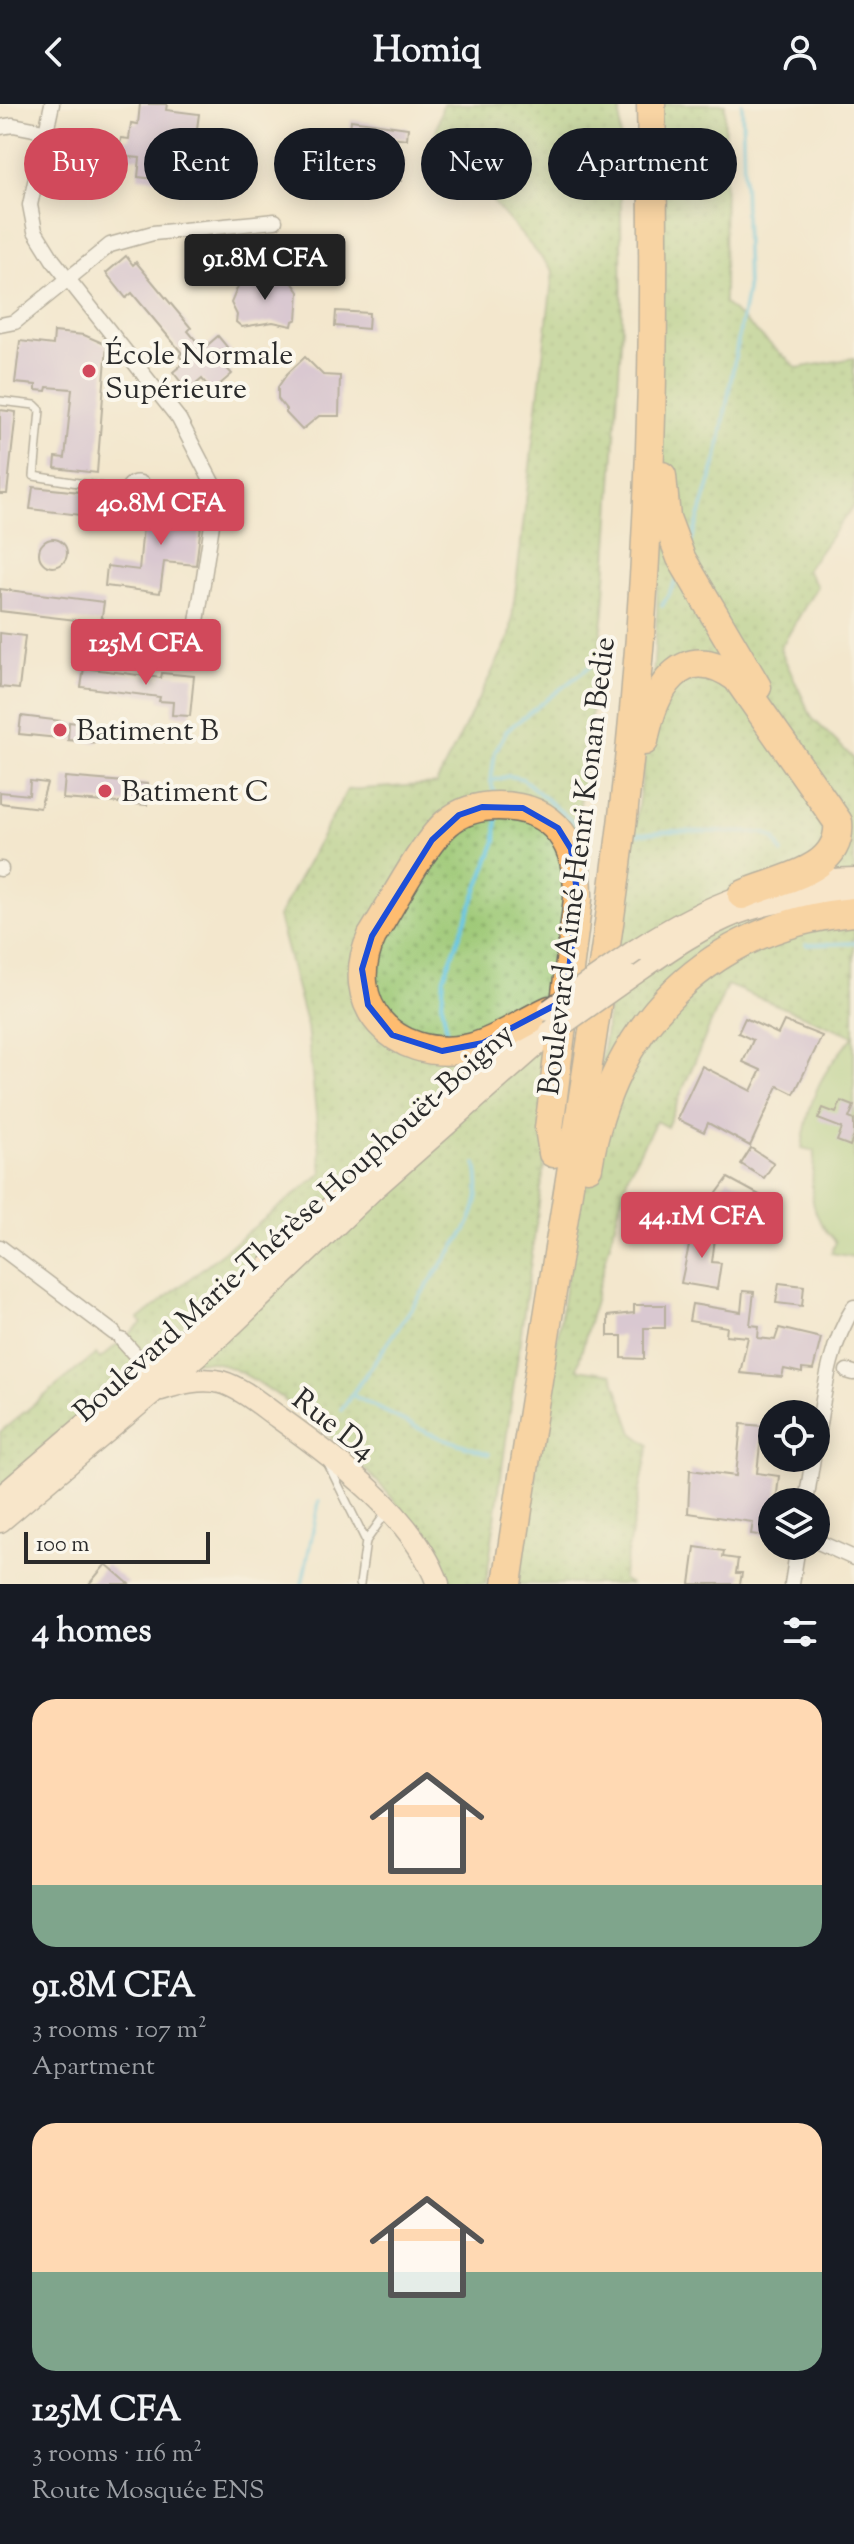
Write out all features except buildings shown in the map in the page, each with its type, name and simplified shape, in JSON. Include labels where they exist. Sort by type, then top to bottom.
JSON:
[{"type":"highway","name":"Boulevard Aimé Henri Konan Bedie","points":[[509,1584],[614,887],[632,630],[637,334],[634,104]]},
{"type":"highway","name":"Boulevard Aimé Henri Konan Bedie","points":[[491,1584],[553,1153],[599,873],[621,669],[642,595],[652,393],[651,104]]},
{"type":"highway","points":[[652,393],[659,408],[661,425],[666,518],[688,570],[770,709],[818,780],[836,801],[854,815]]},
{"type":"highway","points":[[614,887],[649,713],[665,682],[678,670],[701,664],[723,668],[737,678],[838,822],[839,834],[835,846],[816,866],[742,895]]},
{"type":"highway","points":[[550,1021],[468,1049],[426,1050],[392,1035],[368,1005],[362,987],[365,952],[372,936],[432,840],[446,824],[472,809],[497,806],[523,808],[538,814],[558,828],[571,849],[578,873],[578,899],[550,1116],[553,1153]]},
{"type":"highway","points":[[509,1584],[540,1461],[590,1155],[606,1093],[619,1066],[634,1039],[671,995],[706,965],[732,948],[774,929],[816,916],[854,912]]},
{"type":"main road","name":"Boulevard Marie-Thérèse Houphouët-Boigny","points":[[0,1521],[394,1147],[635,951],[684,920],[742,895],[788,884],[854,879]]},
{"type":"main road","name":"Boulevard Marie-Thérèse Houphouët-Boigny","points":[[550,1021],[629,977],[675,945],[738,913],[804,898],[854,896]]},
{"type":"main road","name":"Boulevard Marie-Thérèse Houphouët-Boigny","points":[[0,1498],[150,1381]]},
{"type":"main road","name":"Rue D4","points":[[150,1381],[218,1381],[236,1387],[318,1446],[388,1510],[423,1553],[438,1584]]},
{"type":"street","points":[[45,128],[52,104]]},
{"type":"street","points":[[0,127],[13,125],[28,128]]},
{"type":"street","points":[[31,200],[35,231],[53,260],[179,419],[217,492],[191,661],[88,656]]},
{"type":"street","points":[[0,325],[15,322],[110,245],[153,233],[275,221]]},
{"type":"street","points":[[0,1247],[118,1336],[150,1381]]},
{"type":"street","points":[[824,1400],[832,1354],[841,1326],[854,1307]]},
{"type":"street","points":[[830,1547],[854,1558]]},
{"type":"street","points":[[792,1584],[796,1560]]},
{"type":"lane","points":[[0,401],[35,405],[40,410],[34,476],[123,490]]},
{"type":"lane","points":[[318,1446],[366,1541]]},
{"type":"lane","points":[[360,1584],[366,1541],[388,1510]]},
{"type":"highlighted area","points":[[482,807],[523,808],[558,828],[571,849],[578,899],[565,1000],[483,1043],[442,1051],[392,1035],[368,1005],[362,969],[372,936],[432,840],[459,815]]},
{"type":"green space","points":[[443,104],[620,104],[620,128],[548,128],[548,200],[621,200],[622,327],[604,611],[566,917],[547,1146],[486,1584],[444,1584],[408,1519],[347,1452],[261,1384],[209,1361],[187,1362],[0,1509],[0,1432],[96,1354],[100,1359],[142,1323],[139,1319],[322,1173],[307,1027],[278,917],[347,790],[436,784],[510,636],[553,271],[491,200],[532,200],[532,128],[437,128]]},
{"type":"green space","points":[[656,104],[725,104],[725,128],[656,128]]},
{"type":"green space","points":[[656,200],[725,200],[724,303],[797,368],[854,358],[854,505],[806,570],[817,586],[780,649],[812,718],[854,759],[854,1036],[727,985],[667,1127],[656,1121],[628,1174],[577,1369],[612,1374],[633,1433],[649,1445],[622,1579],[630,1584],[518,1584],[604,1043],[651,715],[657,612]]},
{"type":"green space","points":[[854,1036],[854,1257],[831,1253],[836,1242],[820,1221],[813,1200],[815,1151],[802,1148],[808,1115],[818,1087]]},
{"type":"waterway","points":[[690,547],[717,458],[747,290],[742,104]]},
{"type":"waterway","points":[[662,606],[678,577]]},
{"type":"waterway","points":[[495,798],[491,781],[495,752],[507,730],[601,658]]},
{"type":"waterway","points":[[491,781],[509,776],[523,779],[582,830]]},
{"type":"waterway","points":[[447,1031],[442,1004],[444,977],[496,841],[497,816]]},
{"type":"waterway","points":[[638,834],[670,831],[764,833],[775,839],[782,853]]},
{"type":"waterway","points":[[806,945],[854,943]]},
{"type":"waterway","points":[[341,1410],[466,1230],[477,1198],[476,1164]]},
{"type":"waterway","points":[[352,1395],[428,1433],[489,1454]]},
{"type":"waterway","points":[[302,1584],[319,1501]]},
{"type":"place","name":"École Normale Supérieure","points":[[89,371]]},
{"type":"place","name":"Batiment B","points":[[60,730]]},
{"type":"place","name":"Batiment C","points":[[105,791]]}]
